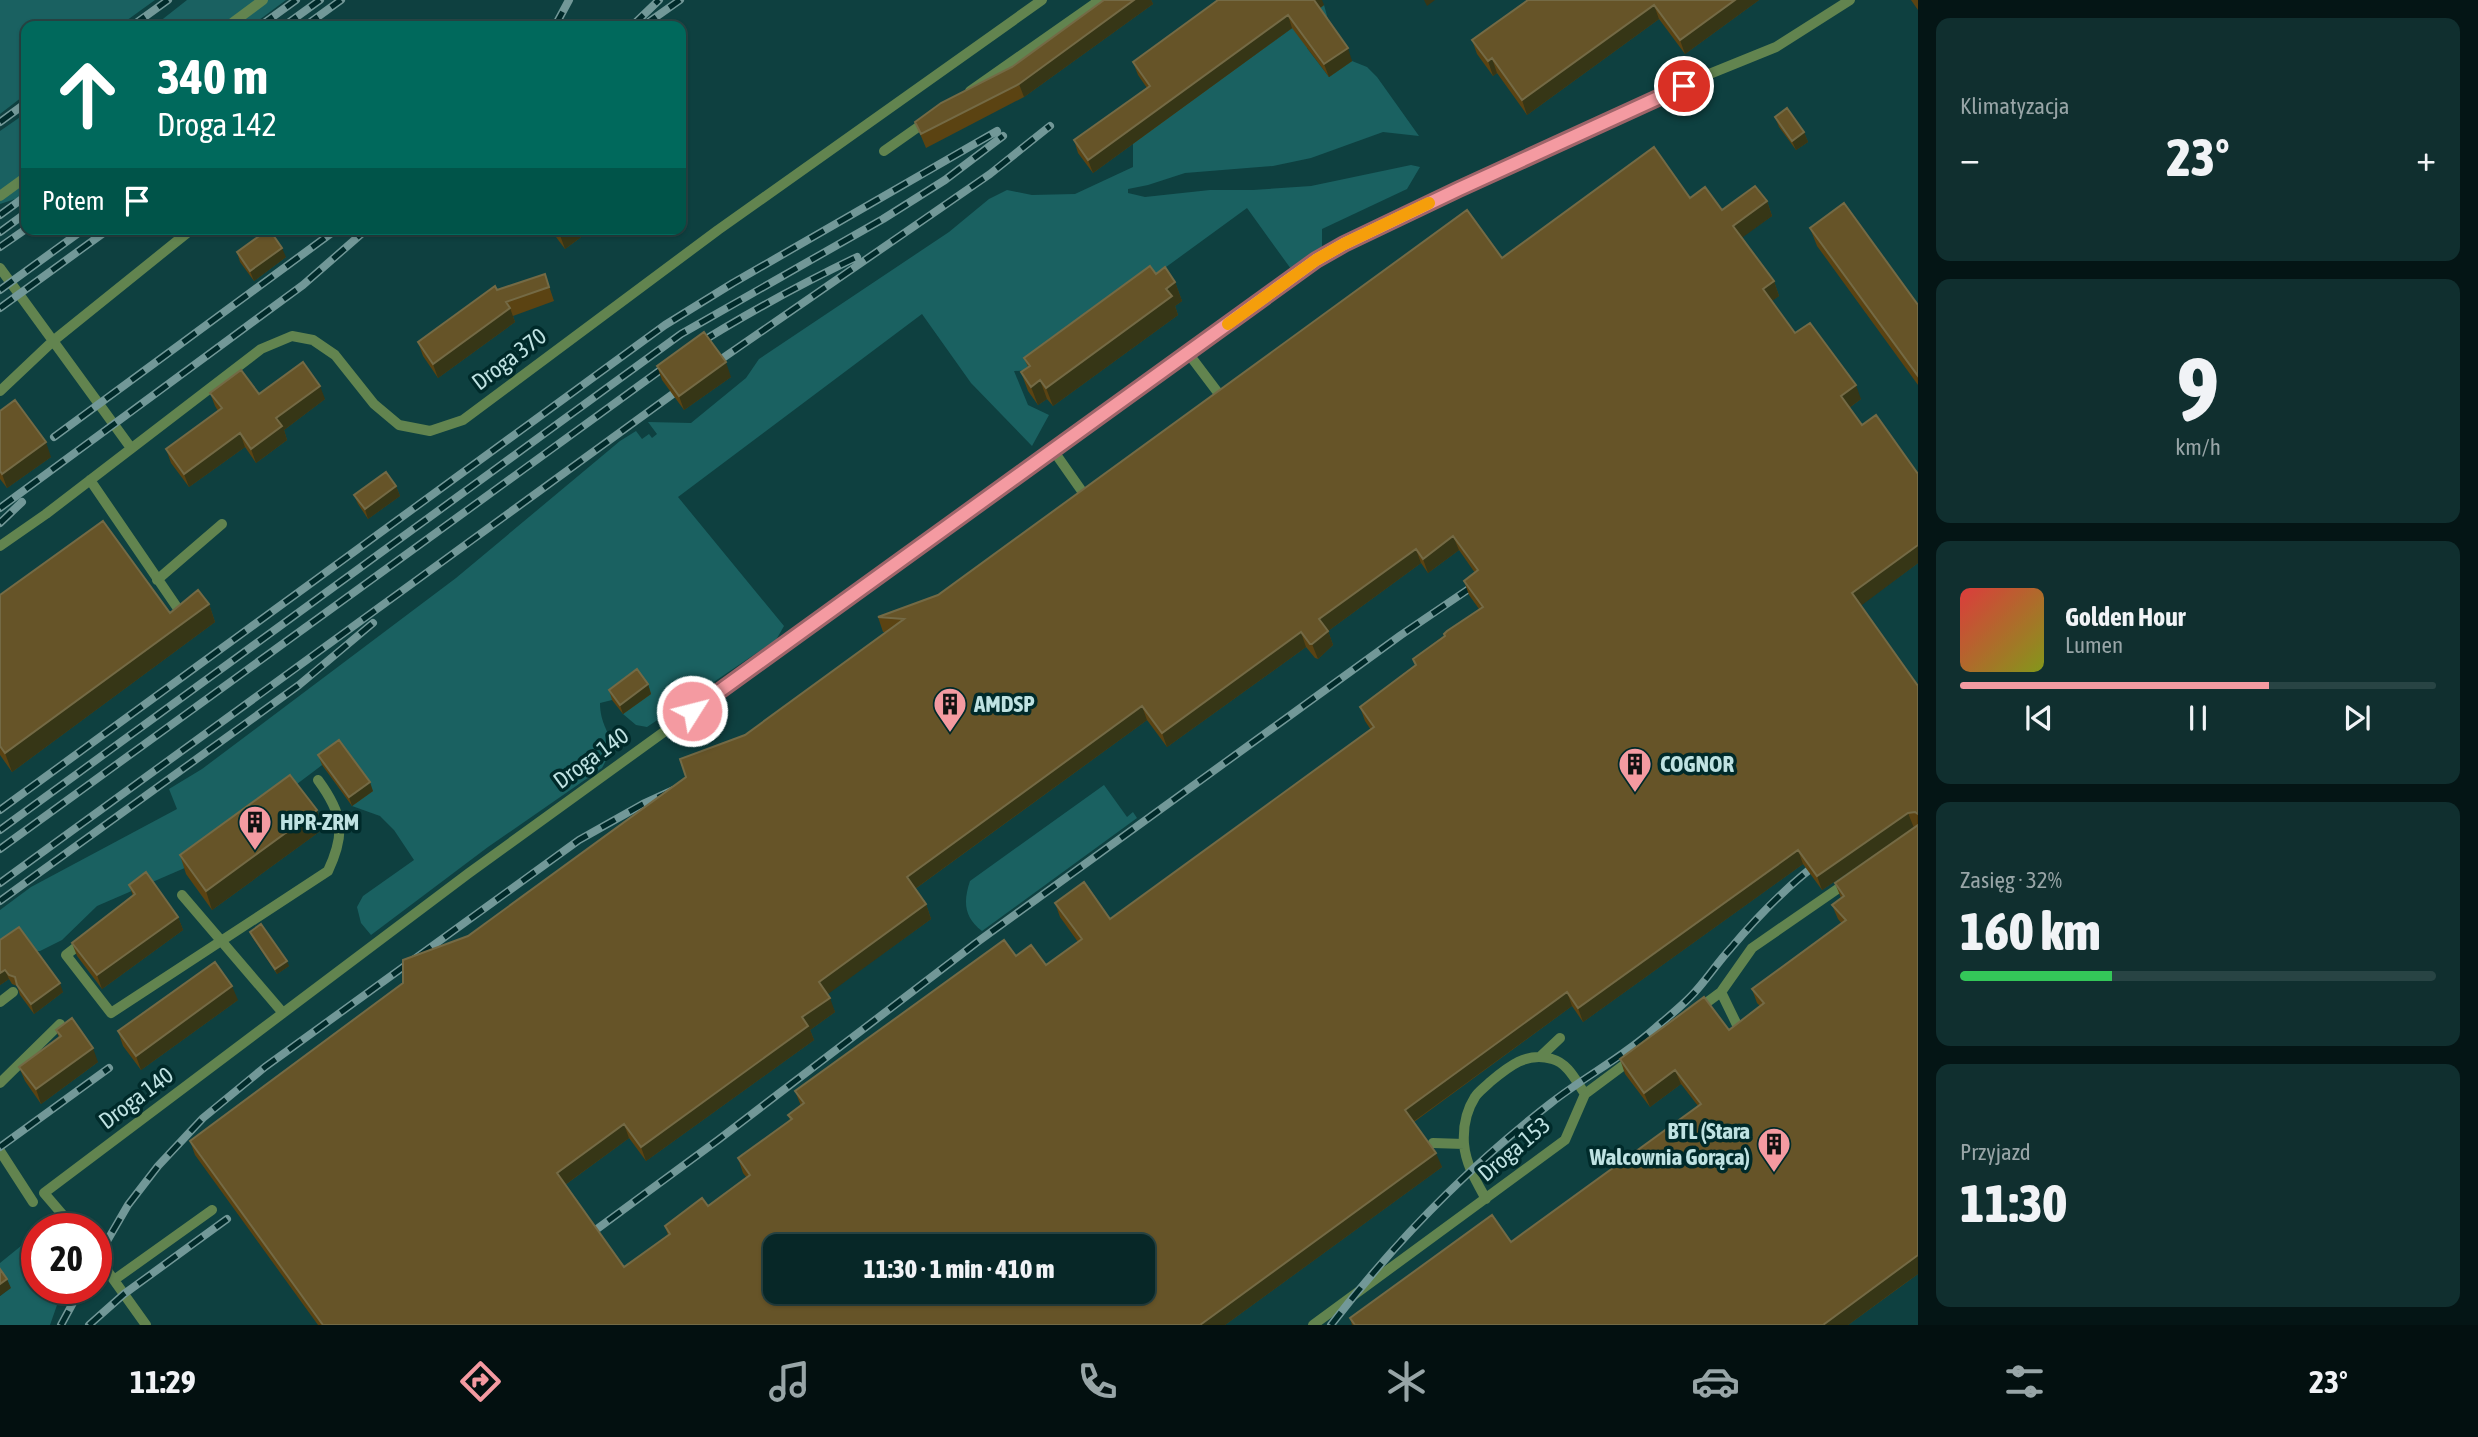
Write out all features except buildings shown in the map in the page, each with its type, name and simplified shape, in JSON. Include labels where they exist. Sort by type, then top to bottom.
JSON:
[{"type":"lane","points":[[235,21],[263,0]]},
{"type":"lane","name":"Droga 370","points":[[0,546],[261,349],[292,336],[313,340],[335,355],[374,404],[399,425],[430,430],[463,420],[712,234],[1042,0]]},
{"type":"lane","points":[[963,95],[1100,0]]},
{"type":"lane","name":"Droga 140","points":[[61,1213],[44,1194],[468,873],[1316,260],[1496,172],[1776,47],[1850,0]]},
{"type":"lane","points":[[884,151],[941,111]]},
{"type":"lane","points":[[0,197],[21,181]]},
{"type":"lane","points":[[0,391],[53,341],[185,235]]},
{"type":"lane","points":[[0,268],[131,448]]},
{"type":"lane","points":[[1188,352],[1222,398]]},
{"type":"lane","points":[[1053,450],[1086,497]]},
{"type":"lane","points":[[90,480],[183,617]]},
{"type":"lane","points":[[158,580],[222,524]]},
{"type":"lane","points":[[96,931],[66,955],[111,1013],[328,872],[339,848],[340,824],[333,801],[318,780]]},
{"type":"lane","points":[[1690,1015],[1721,992],[1752,948],[1863,872]]},
{"type":"lane","points":[[182,895],[284,1013]]},
{"type":"lane","points":[[0,1002],[13,992]]},
{"type":"lane","points":[[1721,992],[1739,1029]]},
{"type":"lane","points":[[0,1083],[60,1024]]},
{"type":"lane","points":[[1541,1056],[1560,1038]]},
{"type":"lane","name":"Droga 153","points":[[1313,1325],[1565,1140],[1585,1094],[1637,1055]]},
{"type":"lane","points":[[1486,1199],[1468,1167],[1464,1144],[1465,1120],[1475,1096],[1510,1065],[1541,1056],[1555,1059],[1566,1067],[1585,1094]]},
{"type":"lane","points":[[1433,1143],[1464,1144]]},
{"type":"lane","points":[[0,1151],[33,1202]]},
{"type":"lane","points":[[114,1280],[212,1210]]},
{"type":"lane","points":[[112,1277],[146,1325]]},
{"type":"shaded area","points":[[0,0],[1918,0],[1918,1325],[0,1325]]},
{"type":"shaded area","points":[[0,0],[155,0],[126,21],[21,21],[21,98],[0,114]]},
{"type":"shaded area","points":[[187,0],[286,0],[258,21],[160,21]]},
{"type":"shaded area","points":[[1324,5],[1331,30],[1307,48],[1329,77],[1352,61],[1367,67],[1419,136],[1383,132],[1311,158],[1273,166],[1185,173],[1128,189],[1128,193],[1145,197],[1210,190],[1311,186],[1411,165],[1420,167],[1407,189],[1322,229],[1322,248],[1291,269],[1247,208],[1031,370],[1014,371],[1028,405],[1049,415],[1032,446],[971,383],[922,314],[678,497],[784,626],[776,640],[647,727],[636,725],[623,714],[641,679],[612,700],[600,703],[610,741],[602,768],[488,847],[371,935],[361,923],[357,907],[363,896],[414,860],[394,830],[380,816],[352,806],[342,750],[187,867],[97,906],[62,940],[40,951],[0,953],[0,910],[31,887],[177,809],[169,789],[202,769],[456,578],[620,441],[636,431],[642,439],[649,434],[652,438],[657,434],[648,422],[691,423],[746,378],[759,359],[949,232],[989,199],[1007,190],[1032,195],[1075,194],[1133,167],[1133,143]]},
{"type":"shaded area","points":[[21,116],[21,196],[0,204],[0,131]]},
{"type":"shaded area","points":[[1104,785],[1127,817],[1133,812],[1137,818],[982,931],[976,926],[968,915],[966,902],[970,881]]},
{"type":"shaded area","points":[[21,1246],[21,1304],[57,1304],[50,1325],[0,1325],[0,1296],[10,1288],[0,1274],[0,1263]]},
{"type":"railway","points":[[139,21],[168,0]]},
{"type":"railway","points":[[267,21],[296,0]]},
{"type":"railway","points":[[291,21],[320,0]]},
{"type":"railway","points":[[312,21],[341,0]]},
{"type":"railway","points":[[558,21],[569,0]]},
{"type":"railway","points":[[637,21],[659,0]]},
{"type":"railway","points":[[650,21],[680,0]]},
{"type":"railway","points":[[0,122],[21,107]]},
{"type":"railway","points":[[707,369],[990,174],[1050,126]]},
{"type":"railway","points":[[0,810],[665,325],[997,131]]},
{"type":"railway","points":[[0,830],[681,334],[883,219],[945,180],[1003,136]]},
{"type":"railway","points":[[0,215],[21,200]]},
{"type":"railway","points":[[0,232],[21,217]]},
{"type":"railway","points":[[0,247],[21,232]]},
{"type":"railway","points":[[0,290],[76,235]]},
{"type":"railway","points":[[0,308],[101,235]]},
{"type":"railway","points":[[54,437],[329,235]]},
{"type":"railway","points":[[0,508],[303,285],[360,235]]},
{"type":"railway","points":[[0,849],[684,353],[769,302],[857,257]]},
{"type":"railway","points":[[0,883],[688,383]]},
{"type":"railway","points":[[0,523],[22,502]]},
{"type":"railway","points":[[582,1240],[976,943],[1401,635],[1482,580]]},
{"type":"railway","points":[[0,901],[299,685],[373,623]]},
{"type":"railway","points":[[112,1232],[128,1205],[158,1166],[203,1118],[265,1067],[579,840],[643,804],[678,788]]},
{"type":"railway","points":[[1331,1325],[1407,1235],[1462,1179],[1551,1103],[1629,1049],[1680,1007],[1763,913],[1822,860]]},
{"type":"railway","points":[[0,1147],[109,1068]]},
{"type":"railway","points":[[89,1325],[124,1294],[227,1219]]},
{"type":"railway","points":[[61,1325],[72,1304]]},
{"type":"slow traffic","points":[[1228,324],[1316,260],[1429,203]]},
{"type":"place","name":"AMDSP","points":[[950,734]]},
{"type":"place","name":"COGNOR","points":[[1635,794]]},
{"type":"place","name":"HPR-ZRM","points":[[255,852]]},
{"type":"place","name":"BTL (Stara Walcownia Gorąca)","points":[[1774,1174]]},
{"type":"route","points":[[692,711],[1316,260],[1459,189],[1684,86]]}]
